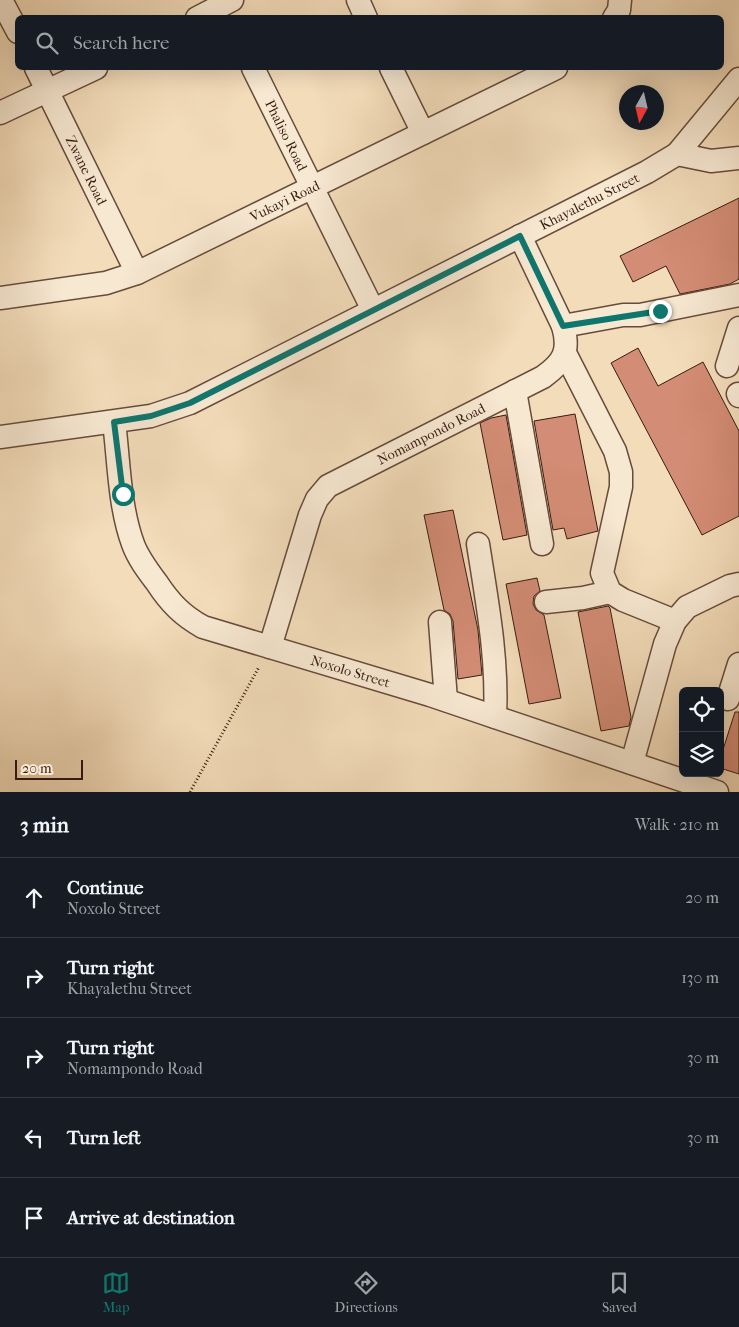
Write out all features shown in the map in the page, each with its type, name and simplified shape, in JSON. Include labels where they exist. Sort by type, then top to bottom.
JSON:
[{"type":"street","points":[[1,0],[15,26]]},
{"type":"street","points":[[358,0],[365,15]]},
{"type":"street","points":[[616,15],[619,10],[620,0]]},
{"type":"street","points":[[204,15],[226,6]]},
{"type":"street","name":"Zwane Road","points":[[37,70],[137,273]]},
{"type":"street","points":[[0,114],[92,70]]},
{"type":"street","name":"Phaliso Road","points":[[254,70],[373,310]]},
{"type":"street","points":[[392,70],[423,133]]},
{"type":"street","name":"Vukayi Road","points":[[0,298],[106,283],[137,273],[552,70]]},
{"type":"street","name":"Khayalethu Street","points":[[0,437],[151,416],[190,403],[647,172],[677,154],[739,79]]},
{"type":"street","points":[[677,154],[711,161],[739,158]]},
{"type":"street","points":[[520,236],[563,326],[567,339],[565,353],[615,451],[621,472],[621,487],[602,573],[610,592],[623,600],[675,622]]},
{"type":"street","points":[[563,326],[739,296]]},
{"type":"street","points":[[727,366],[739,328]]},
{"type":"street","name":"Nomampondo Road","points":[[270,647],[310,516],[317,499],[328,486],[515,391],[557,367],[565,353]]},
{"type":"street","points":[[515,391],[542,544]]},
{"type":"street","name":"Noxolo Street","points":[[114,422],[128,527],[134,545],[143,563],[175,608],[196,623],[446,700],[717,792]]},
{"type":"street","points":[[478,544],[493,641],[497,683],[495,717]]},
{"type":"street","points":[[632,763],[665,644],[675,622],[687,608],[730,586],[739,584]]},
{"type":"street","points":[[546,602],[583,598],[610,592]]},
{"type":"street","points":[[440,622],[446,700]]},
{"type":"street","points":[[728,699],[739,664]]},
{"type":"path","points":[[190,792],[270,647]]},
{"type":"building","points":[[739,198],[739,279],[730,284],[680,294],[666,266],[633,282],[620,256]]},
{"type":"building","points":[[638,348],[658,386],[703,362],[739,431],[739,516],[702,535],[611,363]]},
{"type":"building","points":[[575,414],[598,531],[567,539],[564,528],[553,530],[534,421]]},
{"type":"building","points":[[506,415],[527,535],[503,540],[480,423],[491,418]]},
{"type":"building","points":[[453,510],[478,630],[482,675],[458,679],[453,621],[450,614],[444,610],[424,515]]},
{"type":"building","points":[[537,578],[540,591],[534,596],[533,604],[536,610],[544,615],[561,698],[529,704],[506,584]]},
{"type":"building","points":[[608,606],[610,608],[631,717],[629,726],[601,731],[578,612]]},
{"type":"building","points":[[735,712],[739,712],[739,774],[724,769],[724,746]]},
{"type":"route","points":[[123,494],[114,422],[151,416],[190,403],[520,236],[563,326],[623,315],[660,311]]}]
